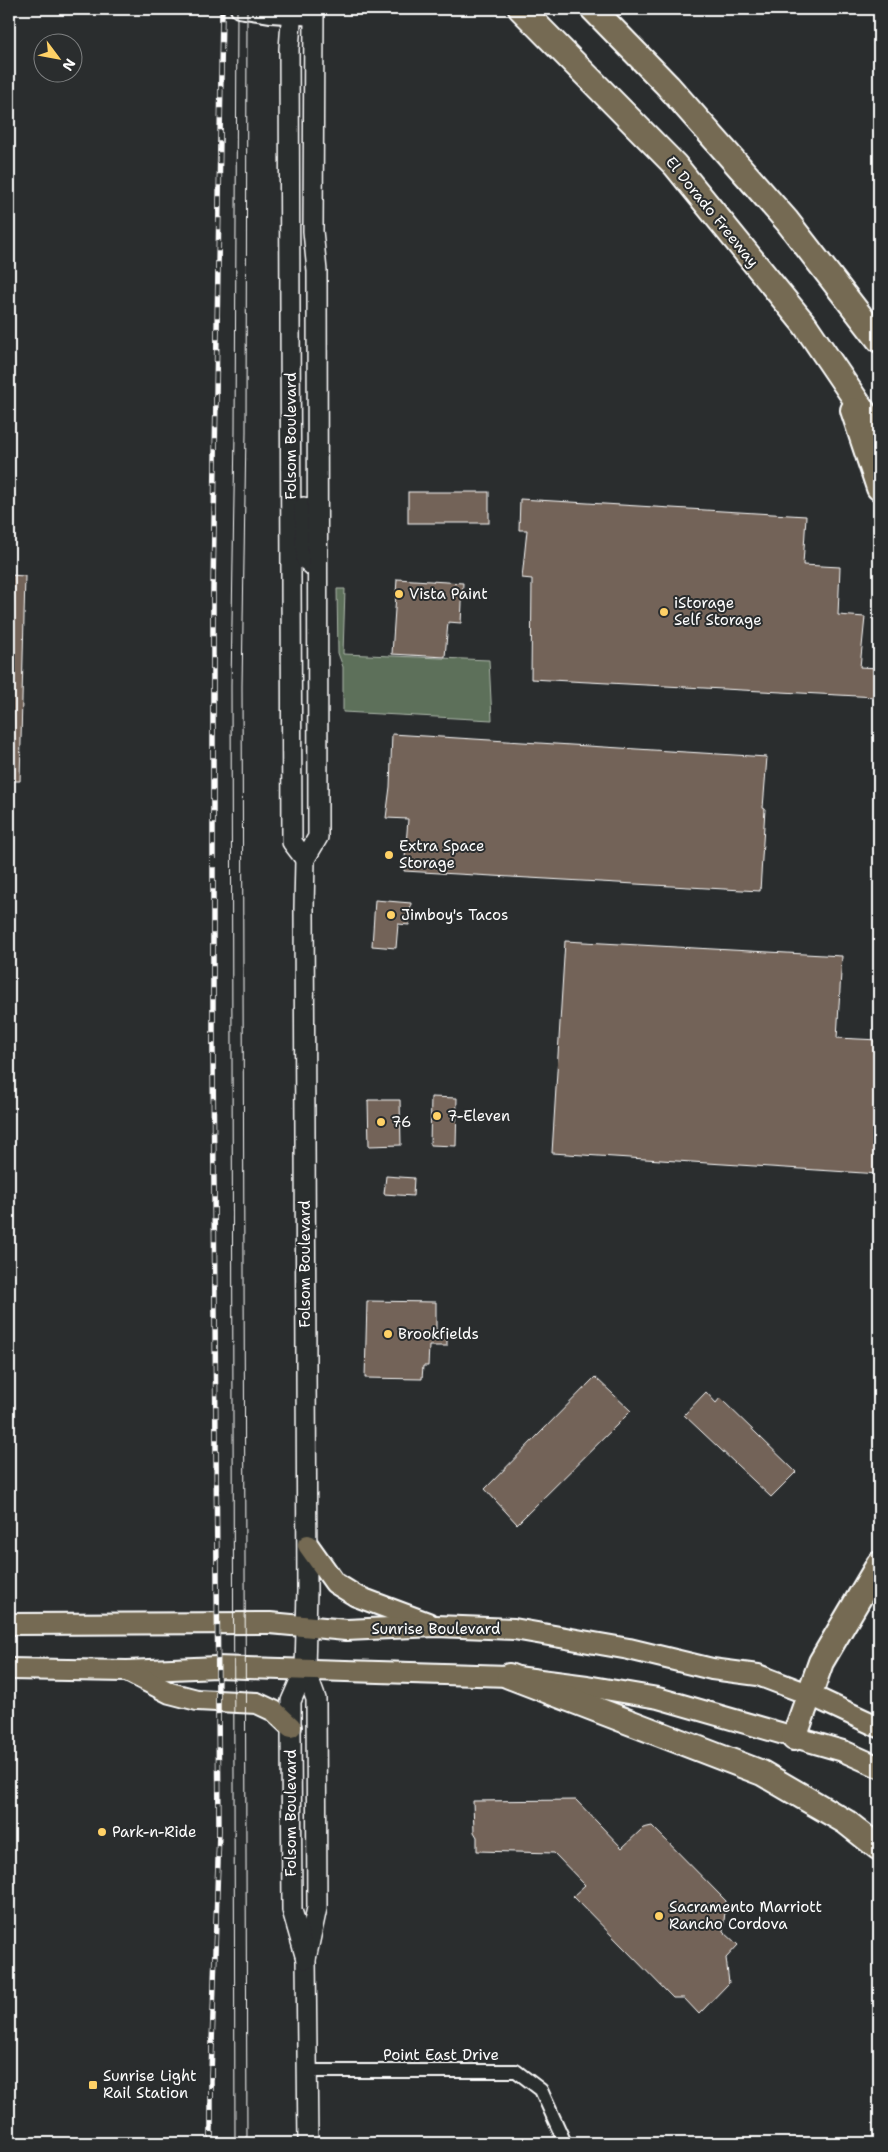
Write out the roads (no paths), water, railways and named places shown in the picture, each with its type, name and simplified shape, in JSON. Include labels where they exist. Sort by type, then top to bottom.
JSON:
[{"type":"highway","name":"El Dorado Freeway","points":[[521,9],[675,164],[805,325],[879,434]]},
{"type":"highway","points":[[593,9],[668,86],[787,221],[879,340]]},
{"type":"highway","points":[[844,380],[879,488]]},
{"type":"highway","points":[[794,1738],[808,1694],[821,1662],[879,1564]]},
{"type":"highway","points":[[509,1676],[762,1773],[846,1822],[879,1848]]},
{"type":"main road","name":"Folsom Boulevard","points":[[292,12],[289,49],[292,842],[305,859],[304,1238],[308,1545],[304,1669],[291,1701],[292,1910],[306,1959]]},
{"type":"main road","name":"Folsom Boulevard","points":[[311,535],[317,271],[312,231],[314,13]]},
{"type":"main road","points":[[292,470],[305,492],[311,535],[306,560],[318,571],[318,837],[305,859]]},
{"type":"main road","points":[[308,1545],[335,1583],[356,1596],[436,1626]]},
{"type":"main road","name":"Sunrise Boulevard","points":[[9,1624],[270,1623],[346,1630],[436,1626],[514,1629],[628,1649],[712,1669],[758,1675],[808,1694],[879,1727]]},
{"type":"main road","points":[[9,1669],[127,1671],[217,1666],[509,1676],[587,1686],[658,1698],[794,1738],[843,1750],[879,1768]]},
{"type":"main road","name":"Folsom Boulevard","points":[[304,1669],[316,1699],[317,1719],[317,1908],[306,1959],[308,2143]]},
{"type":"main road","points":[[127,1671],[170,1693],[188,1698],[257,1703],[274,1711],[291,1727]]},
{"type":"street","points":[[239,9],[314,13]]},
{"type":"street","name":"Point East Drive","points":[[307,2071],[516,2071],[541,2090],[565,2143]]},
{"type":"tram line","points":[[235,2143],[231,685],[235,433],[237,9]]},
{"type":"tram line","points":[[247,9],[246,432],[242,686],[247,2143]]},
{"type":"railway","points":[[211,2143],[211,2075],[219,1831],[213,1056],[213,590],[222,9]]},
{"type":"place","name":"Vista Paint","points":[[399,594]]},
{"type":"place","name":"iStorage Self Storage","points":[[664,612]]},
{"type":"place","name":"Extra Space Storage","points":[[389,855]]},
{"type":"place","name":"Jimboy's Tacos","points":[[391,915]]},
{"type":"place","name":"7-Eleven","points":[[437,1116]]},
{"type":"place","name":"76","points":[[381,1122]]},
{"type":"place","name":"Brookfields","points":[[388,1334]]},
{"type":"place","name":"Park-n-Ride","points":[[102,1832]]},
{"type":"place","name":"Sacramento Marriott Rancho Cordova","points":[[659,1916]]},
{"type":"place","name":"Sunrise Light Rail Station","points":[[93,2085]]}]
